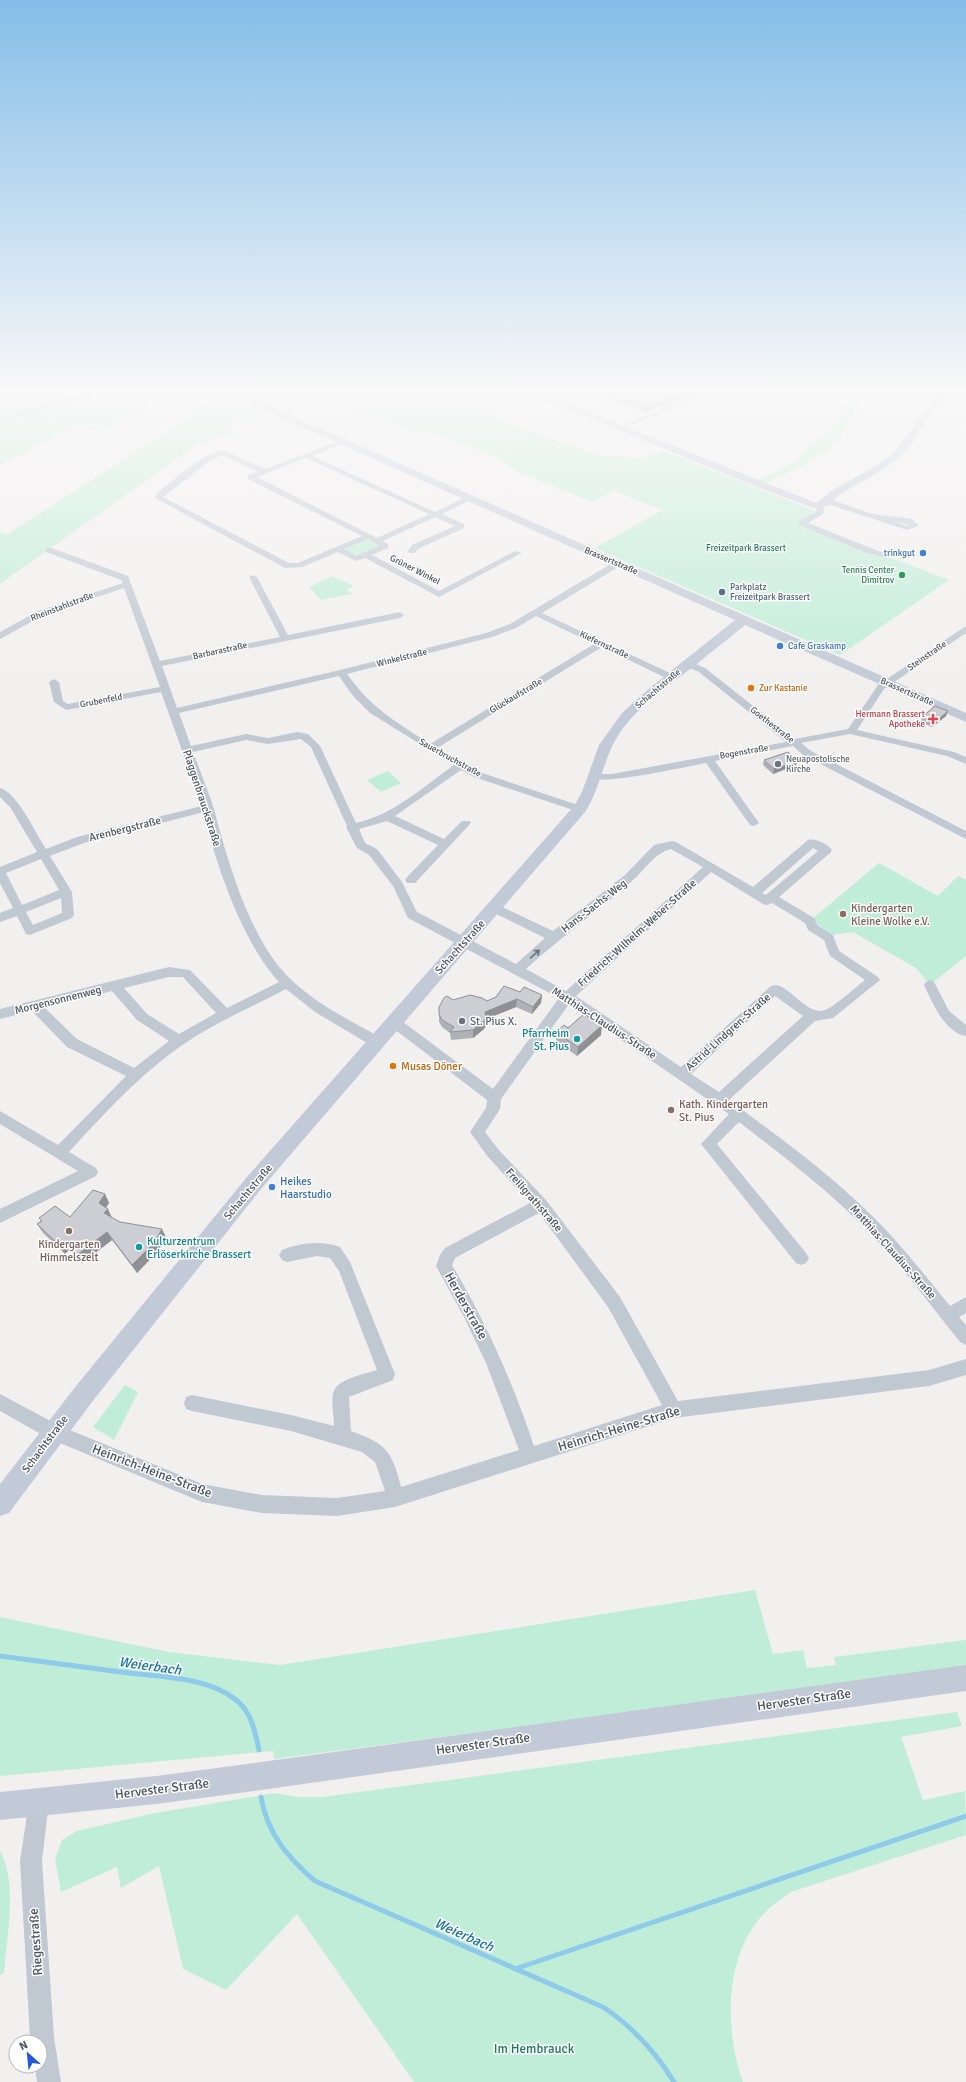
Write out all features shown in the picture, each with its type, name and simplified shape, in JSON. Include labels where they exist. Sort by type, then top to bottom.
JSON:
[{"type":"street","points":[[166,490],[160,495],[159,498],[288,566],[299,565],[368,536]]},
{"type":"street","points":[[277,490],[385,546],[356,559],[338,549]]},
{"type":"street","points":[[382,490],[461,526],[415,547],[412,551]]},
{"type":"street","name":"Brassertstraße","points":[[449,490],[966,718]]},
{"type":"street","points":[[773,490],[797,500],[818,506],[827,501],[832,493],[838,490]]},
{"type":"street","points":[[377,541],[469,499]]},
{"type":"street","points":[[827,501],[873,516]]},
{"type":"street","points":[[818,506],[821,509],[820,513],[802,523],[867,550],[887,556]]},
{"type":"street","points":[[49,550],[125,578],[127,584]]},
{"type":"street","name":"Grüner Winkel","points":[[366,555],[439,594],[518,553]]},
{"type":"street","name":"Winkelstraße","points":[[172,712],[341,673],[489,635],[513,626],[617,564]]},
{"type":"street","points":[[252,577],[285,638]]},
{"type":"street","name":"Rheinstahlstraße","points":[[0,636],[41,613],[127,584]]},
{"type":"street","name":"Plaggenbrauckstraße","points":[[127,584],[163,689],[208,808],[213,834],[246,920],[261,951],[287,983],[325,1013],[377,1042]]},
{"type":"street","name":"Kiefernstraße","points":[[536,613],[671,677]]},
{"type":"street","name":"Barbarastraße","points":[[155,665],[285,638],[383,614],[400,615]]},
{"type":"street","name":"Schachtstraße","points":[[0,1504],[54,1432],[254,1183],[580,810],[585,802],[602,752],[611,735],[625,718],[642,701],[744,619]]},
{"type":"street","name":"Steinstraße","points":[[887,684],[966,629]]},
{"type":"street","name":"Glückaufstraße","points":[[430,748],[601,644]]},
{"type":"street","name":"Goethestraße","points":[[688,664],[702,670],[812,756],[966,835]]},
{"type":"street","name":"Sauerbruchstraße","points":[[341,673],[356,694],[373,711],[430,748],[478,775],[580,810]]},
{"type":"street","name":"Grubenfeld","points":[[54,682],[59,702],[66,707],[163,689]]},
{"type":"street","points":[[851,731],[881,687],[887,684]]},
{"type":"street","name":"Bogenstraße","points":[[594,778],[612,777],[851,731],[861,735],[950,754],[966,761]]},
{"type":"street","name":"Matthias-Claudius-Straße","points":[[187,750],[250,737],[268,740],[297,735],[304,736],[315,746],[361,845],[373,852],[398,885],[412,915],[464,941],[567,997],[683,1073],[812,1170],[862,1215],[949,1315],[966,1337]]},
{"type":"street","name":"Bogenstraße","points":[[708,759],[754,823]]},
{"type":"street","points":[[352,827],[371,823],[387,817],[461,765]]},
{"type":"street","name":"Arenbergstraße","points":[[0,791],[14,805],[43,854],[66,892],[68,915],[30,931],[0,872],[43,854],[81,840],[208,808]]},
{"type":"street","points":[[387,817],[445,844]]},
{"type":"street","points":[[411,880],[466,823]]},
{"type":"street","points":[[754,893],[812,843],[826,850],[769,899]]},
{"type":"street","name":"Hans-Sachs-Weg","points":[[516,970],[554,937],[629,878],[658,848],[672,844],[710,866]]},
{"type":"street","points":[[710,866],[754,893],[769,899],[810,921],[812,927],[829,938],[834,953],[874,980],[828,1016],[812,1016],[720,1100]]},
{"type":"street","name":"Friedrich-Wilhelm-Weber-Straße","points":[[494,1098],[567,997],[710,866]]},
{"type":"street","points":[[0,918],[66,892]]},
{"type":"street","points":[[494,908],[554,937]]},
{"type":"street","name":"Morgensonnenweg","points":[[0,1014],[168,972],[186,974],[226,1015]]},
{"type":"street","points":[[60,1152],[118,1090],[179,1041],[204,1025],[287,983]]},
{"type":"street","points":[[930,985],[944,1014],[965,1031]]},
{"type":"street","name":"Morgensonnenweg","points":[[115,986],[142,1017],[179,1041]]},
{"type":"street","name":"Astrid-Lindgren-Straße","points":[[683,1073],[775,989],[812,1016]]},
{"type":"street","points":[[34,1006],[72,1043],[136,1075]]},
{"type":"street","points":[[394,1022],[494,1098]]},
{"type":"street","name":"Freiligrathstraße","points":[[494,1098],[493,1109],[477,1132],[493,1153],[541,1205],[614,1302],[674,1410]]},
{"type":"street","points":[[738,1114],[708,1144],[801,1258]]},
{"type":"street","points":[[0,1117],[91,1172],[0,1216]]},
{"type":"street","name":"Herderstraße","points":[[529,1456],[513,1406],[492,1355],[469,1307],[444,1266],[445,1260],[450,1253],[541,1205]]},
{"type":"street","points":[[287,1255],[317,1249],[335,1252],[345,1267],[387,1374],[346,1389],[341,1394],[343,1437]]},
{"type":"street","points":[[949,1315],[966,1304]]},
{"type":"street","name":"Heinrich-Heine-Straße","points":[[0,1402],[54,1432],[202,1493],[242,1501],[284,1506],[337,1507],[395,1498],[674,1410],[929,1378],[966,1367]]},
{"type":"street","points":[[192,1403],[272,1419],[362,1442],[378,1452],[388,1473],[395,1498]]},
{"type":"street","name":"Hervester Straße","points":[[0,1806],[232,1780],[966,1678]]},
{"type":"street","name":"Riegestraße","points":[[39,1802],[31,1861],[42,2037],[49,2082]]},
{"type":"green space","points":[[76,490],[133,490],[0,584],[0,532],[8,534]]},
{"type":"green space","name":"Freizeitpark Brassert","points":[[563,490],[763,490],[820,513],[802,523],[949,580],[840,655],[595,548],[662,510],[614,491],[592,502]]},
{"type":"green space","points":[[365,539],[382,545],[356,557],[342,548]]},
{"type":"green space","points":[[332,576],[354,586],[346,590],[352,594],[321,600],[309,587]]},
{"type":"green space","points":[[388,771],[401,783],[381,792],[367,780]]},
{"type":"green space","points":[[879,863],[938,896],[958,876],[966,880],[966,956],[930,985],[916,968],[853,932],[833,935],[811,920]]},
{"type":"green space","points":[[125,1385],[138,1392],[114,1440],[93,1427]]},
{"type":"green space","points":[[755,1590],[773,1654],[803,1650],[807,1668],[836,1665],[834,1657],[966,1640],[966,1668],[274,1759],[273,1751],[0,1776],[0,1617],[169,1652],[280,1665]]},
{"type":"green space","name":"Im Hembrauck","points":[[957,1712],[962,1726],[901,1737],[923,1800],[965,1791],[966,1835],[791,1892],[763,1914],[748,1935],[740,1954],[734,1975],[731,1997],[733,2041],[743,2082],[414,2082],[297,1914],[226,1990],[183,1969],[159,1866],[121,1888],[117,1867],[61,1892],[55,1859],[62,1840],[77,1831],[155,1813],[275,1793],[297,1797],[322,1797]]},
{"type":"green space","points":[[0,1851],[9,1878],[10,1910],[4,1973],[0,1975]]},
{"type":"building","points":[[935,706],[948,711],[934,723],[922,717]]},
{"type":"building","points":[[788,752],[798,761],[774,769],[764,760]]},
{"type":"building","points":[[504,986],[520,992],[524,987],[542,995],[533,1007],[517,999],[485,1012],[486,1017],[484,1021],[473,1030],[450,1032],[454,1027],[442,1020],[439,1014],[439,1007],[444,998],[447,996],[453,1000],[470,995],[487,1001],[496,997]]},
{"type":"building","points":[[584,1014],[602,1025],[578,1047],[556,1032],[564,1025],[568,1028]]},
{"type":"building","points":[[93,1190],[105,1194],[99,1203],[108,1209],[104,1213],[120,1222],[162,1229],[154,1243],[132,1265],[107,1232],[77,1255],[64,1242],[60,1246],[37,1224],[42,1221],[39,1218],[55,1206],[70,1217]]},
{"type":"waterway","name":"Weierbach","points":[[0,1656],[180,1679],[210,1686],[223,1691],[235,1699],[245,1709],[252,1722],[259,1750]]},
{"type":"waterway","name":"Weierbach","points":[[261,1797],[268,1822],[280,1844],[296,1863],[315,1881],[516,1969]]},
{"type":"waterway","points":[[516,1969],[966,1816]]},
{"type":"waterway","name":"Weierbach","points":[[516,1969],[603,2007],[634,2031],[643,2040],[674,2082]]},
{"type":"place","name":"trinkgut","points":[[923,553]]},
{"type":"place","name":"Tennis Center Dimitrov","points":[[902,575]]},
{"type":"place","name":"Parkplatz Freizeitpark Brassert","points":[[722,592]]},
{"type":"place","name":"Cafe Graskamp","points":[[780,646]]},
{"type":"place","name":"Zur Kastanie","points":[[751,688]]},
{"type":"place","name":"Hermann Brassert Apotheke","points":[[933,719]]},
{"type":"place","name":"Neuapostolische Kirche","points":[[778,764]]},
{"type":"place","name":"Kindergarten Kleine Wolke e.V.","points":[[843,914]]},
{"type":"place","name":"St. Pius X.","points":[[462,1021]]},
{"type":"place","name":"Pfarrheim St. Pius","points":[[577,1039]]},
{"type":"place","name":"Musas Döner","points":[[393,1066]]},
{"type":"place","name":"Kath. Kindergarten St. Pius","points":[[671,1110]]},
{"type":"place","name":"Heikes Haarstudio","points":[[272,1187]]},
{"type":"place","name":"Kindergarten Himmelszelt","points":[[69,1231]]},
{"type":"place","name":"Kulturzentrum Erlöserkirche Brassert","points":[[139,1247]]}]
